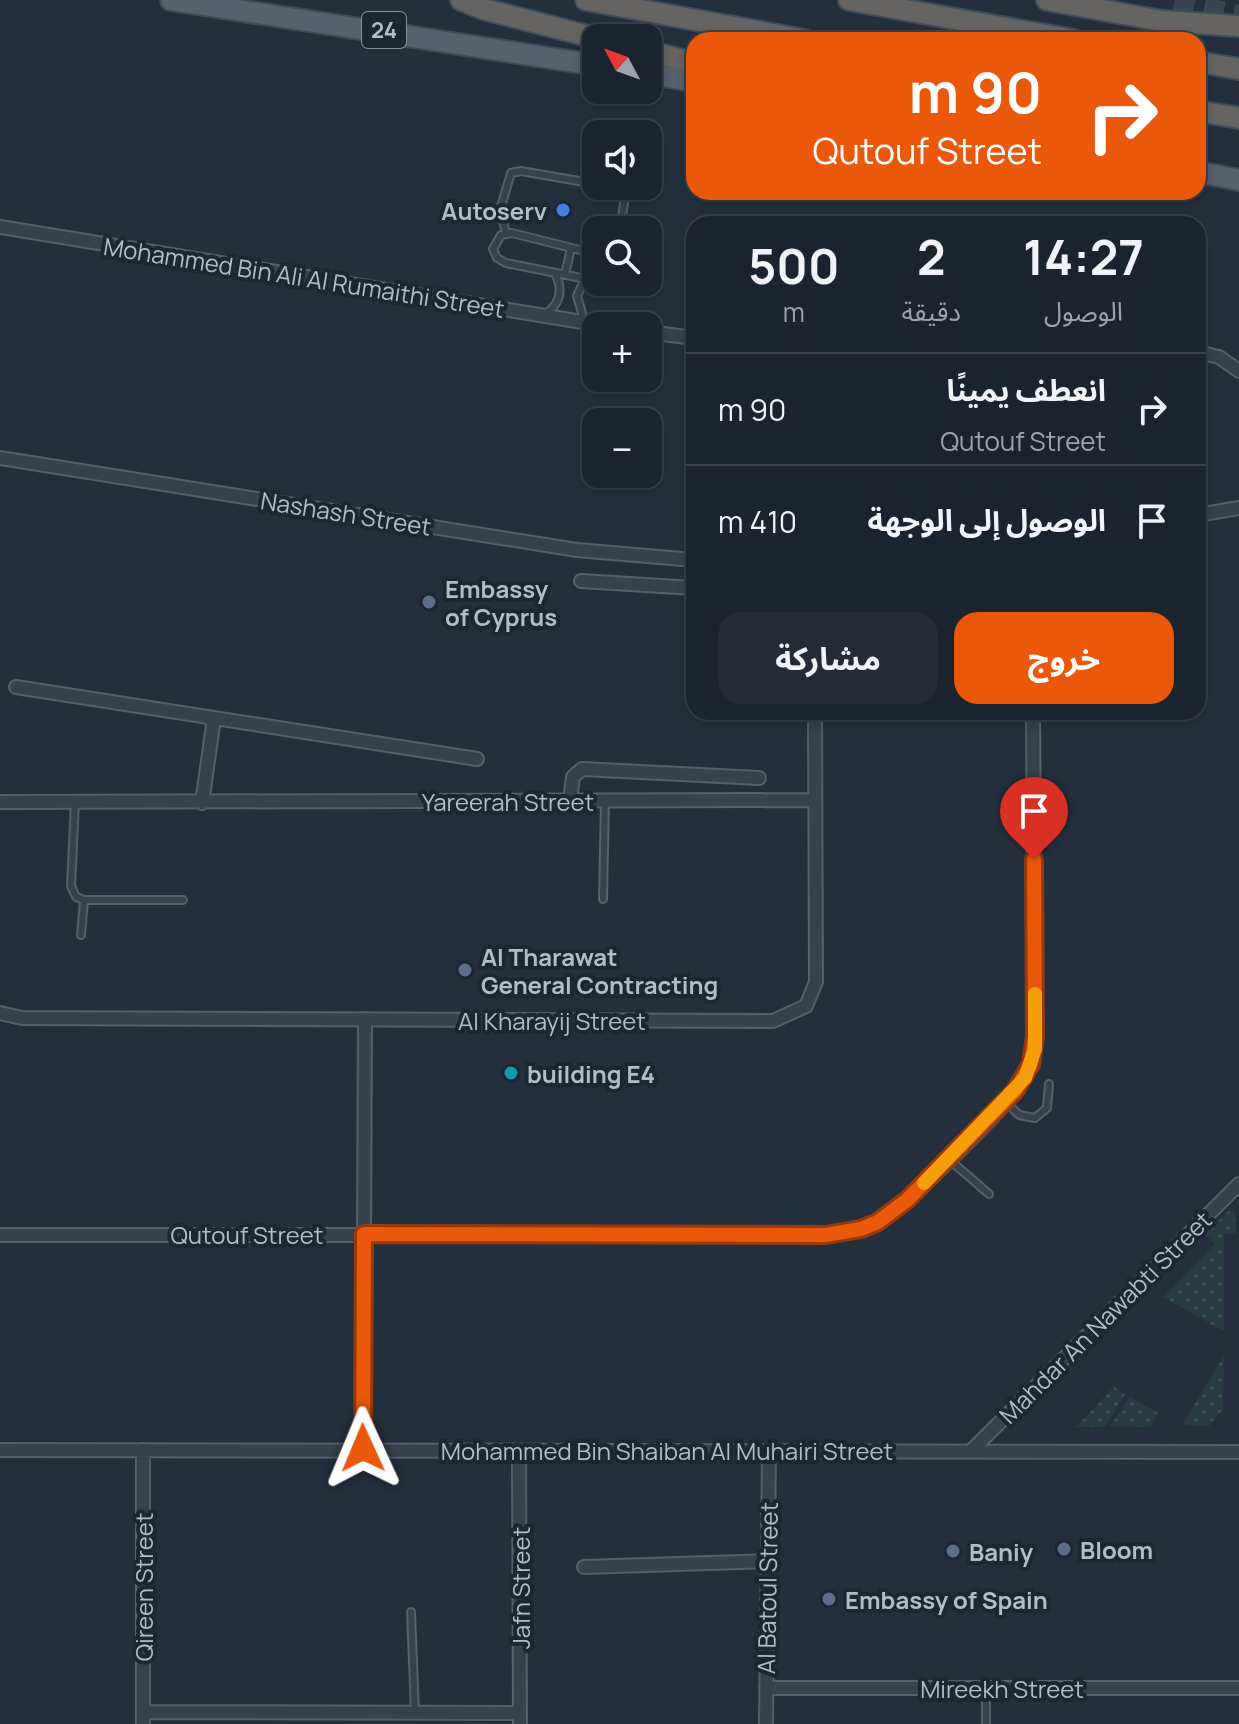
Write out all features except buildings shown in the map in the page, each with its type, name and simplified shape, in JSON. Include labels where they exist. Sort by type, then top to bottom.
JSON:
[{"type":"highway","points":[[461,0],[483,9],[582,34]]},
{"type":"highway","points":[[586,0],[761,32]]},
{"type":"highway","points":[[849,0],[1029,32]]},
{"type":"highway","points":[[1047,0],[1162,21],[1239,26]]},
{"type":"highway","points":[[662,55],[686,61]]},
{"type":"highway","points":[[1206,63],[1239,69]]},
{"type":"highway","points":[[1206,112],[1239,118]]},
{"type":"main road","name":"24","points":[[171,0],[582,63]]},
{"type":"main road","points":[[662,76],[686,80]]},
{"type":"main road","points":[[1206,174],[1239,180]]},
{"type":"street","name":"Mohammed Bin Ali Al Rumaithi Street","points":[[0,227],[582,322]]},
{"type":"street","points":[[662,334],[686,337]]},
{"type":"street","points":[[1206,354],[1219,357],[1239,371]]},
{"type":"street","name":"Nashash Street","points":[[0,458],[577,550],[686,559]]},
{"type":"street","points":[[1206,514],[1239,508]]},
{"type":"street","points":[[581,581],[686,588]]},
{"type":"street","name":"Yareerah Street","points":[[16,687],[477,759]]},
{"type":"street","points":[[202,803],[214,718]]},
{"type":"street","name":"Al Kharayij Street","points":[[0,1013],[22,1018],[773,1021],[806,1006],[816,982],[815,720]]},
{"type":"street","name":"Qutouf Street","points":[[0,1235],[844,1233],[869,1226],[893,1212],[1005,1101],[1025,1078],[1035,1049],[1033,720]]},
{"type":"street","points":[[570,801],[573,777],[582,769],[759,778]]},
{"type":"street","points":[[694,801],[700,775]]},
{"type":"street","name":"Yareerah Street","points":[[0,802],[814,800]]},
{"type":"street","points":[[363,1448],[365,1019]]},
{"type":"street","name":"Mahdar An Nawabti Street","points":[[971,1451],[1239,1184]]},
{"type":"street","name":"Mohammed Bin Shaiban Al Muhairi Street","points":[[0,1450],[363,1448],[1239,1452]]},
{"type":"street","name":"Qireen Street","points":[[143,1450],[144,1718]]},
{"type":"street","name":"Jafn Street","points":[[519,1451],[520,1718]]},
{"type":"street","name":"Al Batoul Street","points":[[766,1724],[769,1452]]},
{"type":"street","points":[[584,1567],[768,1561]]},
{"type":"street","name":"Mireekh Street","points":[[766,1688],[1239,1688]]},
{"type":"street","points":[[144,1718],[286,1718],[415,1712],[520,1718]]},
{"type":"lane","points":[[506,233],[500,210],[506,180],[514,171],[582,182]]},
{"type":"lane","points":[[506,233],[582,251]]},
{"type":"lane","points":[[506,233],[494,244],[497,258],[582,278]]},
{"type":"lane","points":[[565,275],[571,248]]},
{"type":"lane","points":[[542,316],[557,303],[560,282],[555,273]]},
{"type":"lane","points":[[582,285],[577,296],[582,312]]},
{"type":"lane","points":[[603,899],[605,801]]},
{"type":"lane","points":[[75,802],[71,886],[76,897],[84,900],[183,900]]},
{"type":"lane","points":[[81,935],[84,900]]},
{"type":"lane","points":[[1005,1101],[1019,1115],[1035,1118],[1047,1108],[1049,1084]]},
{"type":"lane","points":[[948,1159],[989,1194]]},
{"type":"lane","points":[[411,1612],[415,1712]]},
{"type":"lane","points":[[986,1688],[986,1724]]},
{"type":"green space","points":[[1229,1211],[1234,1211],[1237,1233],[1224,1234],[1224,1331],[1163,1297],[1215,1244],[1205,1234]]},
{"type":"green space","points":[[1224,1356],[1223,1409],[1209,1426],[1182,1425]]},
{"type":"green space","points":[[1114,1387],[1125,1394],[1105,1427],[1076,1427]]},
{"type":"green space","points":[[1130,1397],[1158,1413],[1150,1427],[1110,1426]]},
{"type":"tunnel","points":[[1175,0],[1239,15]]},
{"type":"slow traffic","points":[[924,1183],[1025,1078],[1035,1049],[1035,994]]},
{"type":"place","name":"Autoserv","points":[[563,210]]},
{"type":"place","name":"Embassy of Cyprus","points":[[429,602]]},
{"type":"place","name":"Al Tharawat General Contracting","points":[[465,970]]},
{"type":"place","name":"building E4","points":[[511,1073]]},
{"type":"place","name":"Bloom","points":[[1064,1549]]},
{"type":"place","name":"Baniy","points":[[953,1551]]},
{"type":"place","name":"Embassy of Spain","points":[[829,1599]]},
{"type":"route","points":[[363,1448],[364,1234],[825,1235],[861,1229],[878,1222],[907,1200],[1015,1091],[1031,1064],[1035,1049],[1034,859]]}]
